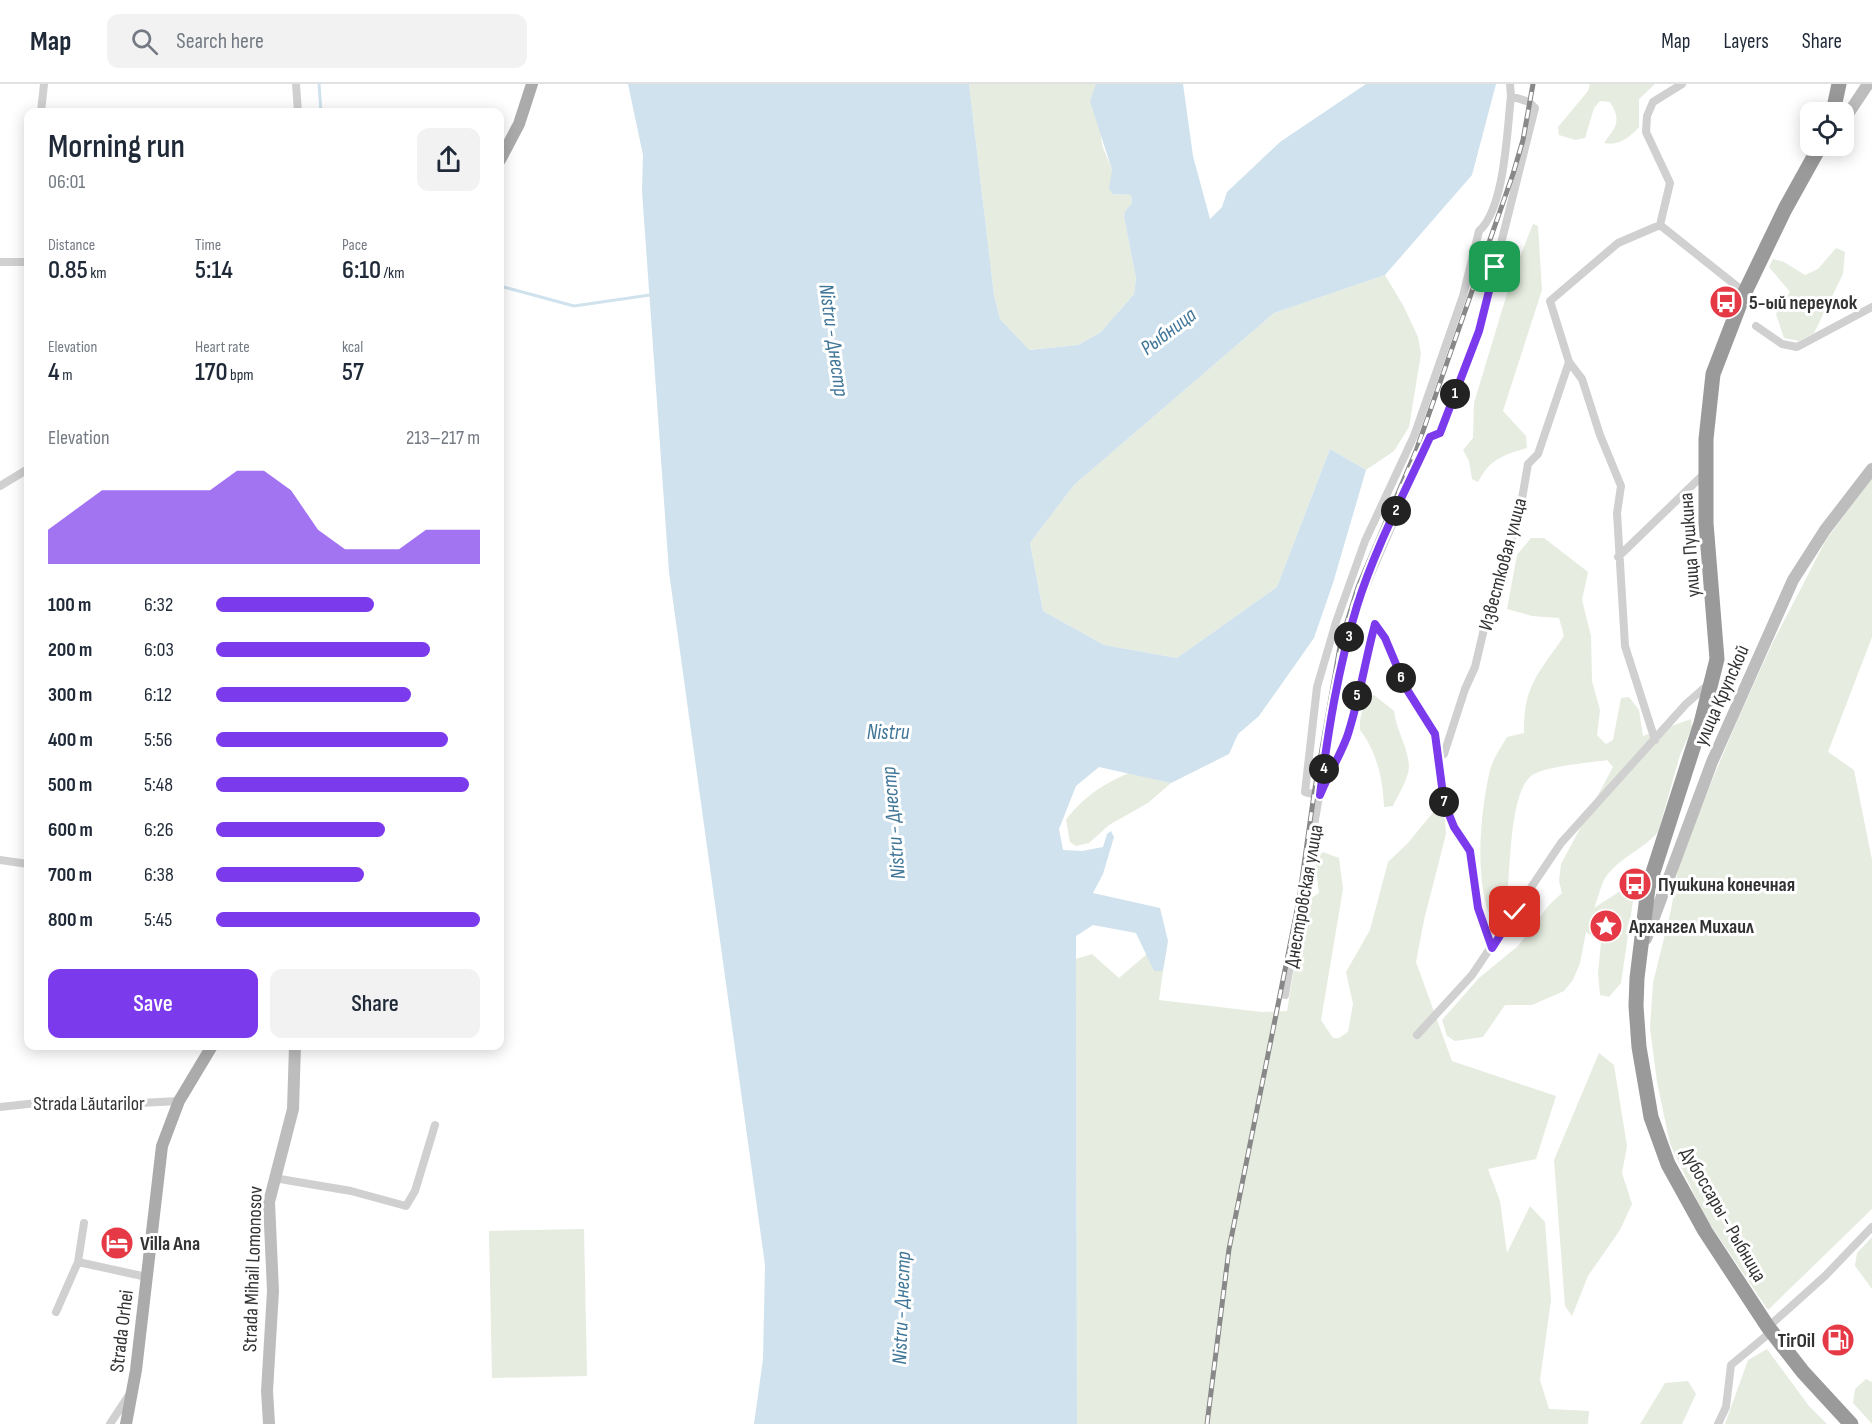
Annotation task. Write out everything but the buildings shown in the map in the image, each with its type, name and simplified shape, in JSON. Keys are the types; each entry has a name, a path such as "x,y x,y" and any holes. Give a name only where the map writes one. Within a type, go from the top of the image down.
{"highway":[{"path":"1835,102 1839,84"},
{"name":"улица Пушкина","path":"1640,955 1648,888 1713,681 1717,647 1708,562 1706,473 1713,374 1744,292 1788,202 1814,156"},
{"name":"Дубоссары - Рыбница","path":"1640,955 1636,1006 1639,1047 1651,1117 1668,1164 1705,1231 1770,1329 1803,1372 1851,1424"}],"main road":[{"path":"504,152 519,124 532,84"},
{"name":"Strada Orhei","path":"126,1424 133,1389 147,1277 159,1160 165,1134 179,1101 210,1050"}],"street":[{"path":"42,108 44,84"},
{"path":"296,84 298,108"},
{"path":"1492,948 1478,908 1470,851 1454,827 1444,802 1435,734 1406,688 1385,638 1375,624 1348,734 1334,771 1327,778 1320,795 1305,792 1317,687 1336,622 1365,541 1414,436 1463,296 1479,231 1487,223 1499,188 1511,96 1510,84"},
{"path":"1660,225 1670,183 1646,132 1647,116 1653,102 1682,84"},
{"path":"1854,105 1868,84"},
{"name":"Днестровская улица","path":"1286,995 1333,705 1358,604 1430,437 1440,433 1479,331 1535,108 1529,102 1511,96"},
{"path":"1660,225 1744,292"},
{"path":"1655,740 1625,646 1618,557 1617,513 1621,486 1600,435 1582,379 1569,362 1550,301 1618,243 1660,225"},
{"path":"0,262 24,262"},
{"path":"1756,326 1782,344 1797,347 1872,307"},
{"name":"Известковая улица","path":"1438,758 1444,754 1465,689 1475,667 1484,629 1519,516 1528,464 1538,454 1569,362"},
{"name":"улица Крупской","path":"1640,955 1712,762 1793,580 1825,530 1872,469"},
{"path":"0,486 24,471"},
{"path":"1618,557 1706,473"},
{"path":"1417,1035 1472,975 1562,843 1686,704 1713,681"},
{"path":"0,860 24,863"},
{"name":"Strada Mihail Lomonosov","path":"269,1424 267,1391 273,1291 269,1216 273,1178 294,1109 295,1050"},
{"name":"Strada Lăutarilor","path":"0,1107 55,1101 120,1104 179,1101"},
{"path":"273,1178 351,1191 406,1206 415,1191 435,1125"},
{"path":"56,1312 78,1262 84,1223"},
{"path":"1718,1424 1726,1407 1731,1365 1825,1276 1872,1227"},
{"name":"Strada Orhei","path":"78,1262 147,1277"},
{"name":"Strada Orhei","path":"110,1424 133,1389"}],"shaded area":[{"path":"969,84 1096,84 1102,145 1112,170 1113,194 1131,195 1132,203 1125,211 1124,217 1136,278 1134,294 1101,332 1078,345 1028,350 1000,319 994,295"},
{"path":"1590,84 1655,84 1639,99 1639,127 1627,138 1619,142 1604,143 1617,119 1610,102 1600,101 1594,108 1585,138 1575,140 1559,135 1558,127 1588,91"},
{"path":"1533,224 1538,226 1542,290 1503,411 1526,436 1527,448 1492,463 1478,482 1472,479 1469,461 1463,450 1473,438 1474,403 1512,277"},
{"path":"1836,248 1845,252 1843,274 1814,333 1799,341 1784,338 1776,314 1790,292 1769,267 1773,259 1784,262 1805,275 1818,269"},
{"path":"1385,275 1418,337 1421,354 1409,427 1394,451 1366,470 1330,449 1277,587 1177,658 1104,645 1043,611 1030,543 1074,485 1274,313"},
{"path":"1872,478 1872,637 1828,752 1854,770 1872,860 1872,1209 1768,1310 1705,1217 1670,1144 1657,1082 1650,1028 1653,983 1671,910 1680,856 1738,719 1773,642 1826,540"},
{"path":"1531,538 1544,538 1588,572 1582,600 1591,636 1592,681 1600,710 1597,735 1606,744 1613,740 1621,698 1629,697 1639,710 1643,736 1691,719 1692,728 1680,755 1658,832 1609,872 1594,908 1625,888 1634,894 1621,983 1609,997 1600,995 1598,973 1601,942 1586,932 1580,963 1573,980 1564,991 1532,1005 1505,1005 1483,1037 1455,1041 1447,1036 1442,1020 1479,978 1518,946 1549,905 1562,893 1559,881 1561,864 1613,767 1607,760 1556,767 1531,776 1523,787 1517,803 1504,920 1494,925 1483,891 1480,849 1483,807 1490,770 1507,737 1524,733 1526,703 1534,681 1564,636 1559,618 1532,616 1507,609 1517,555"},
{"path":"1374,695 1394,711 1408,759 1407,776 1393,806 1384,807 1378,767 1371,748 1360,730 1365,699"},
{"path":"1129,773 1171,783 1148,803 1109,825 1089,843 1076,846 1070,842 1066,820 1079,804 1094,792"},
{"path":"1439,805 1445,819 1446,834 1416,962 1452,1061 1556,1096 1536,1159 1488,1169 1500,1201 1507,1253 1530,1206 1545,1222 1551,1300 1540,1380 1549,1409 1589,1411 1588,1424 1077,1424 1076,959 1092,954 1119,978 1147,954 1154,971 1163,971 1159,1000 1262,1012 1287,1011 1304,908 1308,900 1319,893 1315,860 1323,852 1339,858 1343,889 1321,1020 1333,1038 1339,1038 1348,1032 1353,1004 1346,972 1370,930 1388,862 1408,843"},
{"path":"1599,1053 1614,1065 1627,1146 1622,1173 1632,1204 1620,1230 1588,1276 1572,1316 1565,1306 1554,1160"},
{"path":"584,1229 587,1376 492,1378 489,1231"},
{"path":"1872,1237 1872,1289 1855,1266 1857,1253"},
{"path":"1767,1349 1809,1406 1827,1424 1725,1424 1748,1360"},
{"path":"1866,1379 1872,1382 1872,1424 1853,1403 1855,1389"},
{"path":"1688,1381 1696,1394 1682,1424 1640,1424 1665,1383"}],"water":[{"name":"Nistru","path":"628,84 969,84 994,295 1000,319 1029,350 1078,345 1101,332 1134,294 1136,278 1124,217 1125,211 1132,203 1131,195 1113,194 1109,189 1112,170 1090,101 1096,84 1183,84 1193,156 1210,219 1222,207 1227,192 1280,142 1366,84 1496,84 1472,175 1385,275 1274,313 1074,485 1030,543 1043,611 1104,645 1177,658 1277,587 1330,449 1366,470 1333,583 1314,638 1259,716 1238,734 1229,754 1171,783 1099,767 1076,786 1059,829 1063,850 1082,851 1103,847 1107,834 1111,831 1114,837 1103,874 1093,893 1160,908 1168,941 1163,971 1154,971 1136,933 1093,925 1076,936 1077,1424 754,1424 763,1359 765,1265 669,572 642,191 643,155"}],"waterway":[{"path":"319,84 321,108"},
{"path":"504,287 574,306 650,295"}],"railway":[{"path":"1207,1424 1229,1249 1299,900 1314,794 1341,641 1358,587 1416,451 1513,174 1523,140 1533,84"}],"place":[{"name":"5-ый переулок","path":"1726,302"},
{"name":"Пушкина конечная","path":"1635,884"},
{"name":"Архангел Михаил","path":"1606,926"},
{"name":"Villa Ana","path":"117,1243"},
{"name":"TirOil","path":"1838,1340"}],"route":[{"path":"1495,267 1479,331 1440,433 1430,437 1387,531 1358,604 1342,662 1329,726 1320,795 1327,778 1334,771 1348,734 1375,624 1385,638 1406,688 1435,734 1444,802 1454,827 1470,851 1478,908 1492,948 1515,912"}],"water label":[{"name":"Рыбница","path":"1168,331"},
{"name":"Nistru - Днестр","path":"834,340"},
{"name":"Nistru - Днестр","path":"893,823"},
{"name":"Nistru - Днестр","path":"901,1308"}]}
